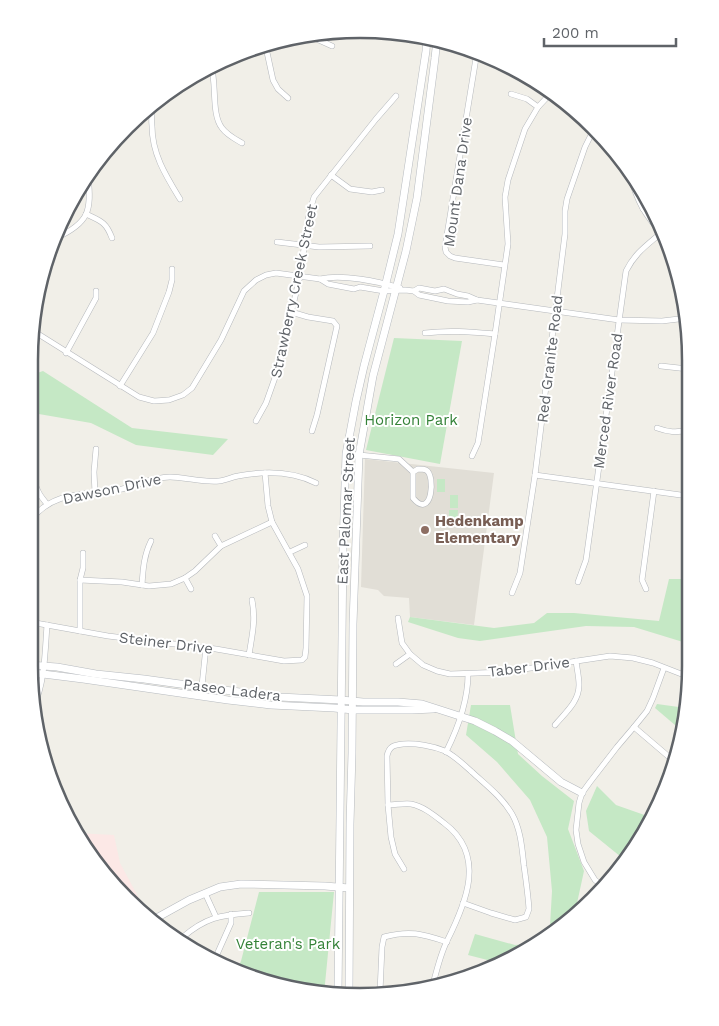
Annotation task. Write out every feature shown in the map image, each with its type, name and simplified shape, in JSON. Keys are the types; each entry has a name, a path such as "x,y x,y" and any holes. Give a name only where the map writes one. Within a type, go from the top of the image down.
{"main road":[{"name":"East Palomar Street","path":"338,988 342,547 346,454 362,375 398,234 426,45"},
{"name":"East Palomar Street","path":"349,988 353,624 358,455 373,376 406,251 417,198 436,47"},
{"name":"Paseo Ladera","path":"38,671 56,667 96,674 144,678 279,697 422,704 475,721 495,731 528,754 561,782 582,793"},
{"name":"Paseo Ladera","path":"38,668 228,700 271,705 353,710 436,709"},
{"path":"158,918 220,887 241,884 349,888"}],"street":[{"path":"318,40 332,46"},
{"path":"267,51 273,80 278,89 288,98"},
{"name":"Mount Dana Drive","path":"476,59 445,247 446,252 455,258 504,265"},
{"path":"213,73 218,121 224,130 242,143"},
{"path":"511,94 527,100 538,107"},
{"name":"Strawberry Creek Street","path":"256,421 264,409 275,379 292,312 300,276 312,200 396,96"},
{"path":"472,456 478,443 508,244 505,207 508,180 525,129 538,107 547,98"},
{"path":"153,112 152,126 156,151 164,172 180,199"},
{"name":"Red Granite Road","path":"512,593 520,570 535,475 566,234 565,211 567,198 585,146 591,136"},
{"path":"331,175 350,188 372,192 382,190"},
{"path":"62,235 76,226 86,214 90,200 89,186"},
{"path":"636,195 649,219"},
{"path":"86,214 102,222 108,228 112,238"},
{"name":"Merced River Road","path":"578,582 586,560 626,271 637,254 658,238"},
{"path":"277,242 319,247 370,246"},
{"path":"120,386 153,333 169,292 172,269"},
{"path":"38,335 139,397 154,401 169,400 183,395 192,388 223,335 242,295 256,280 276,273 320,279 341,277 385,288"},
{"path":"320,279 328,284 339,285 344,288 385,288 414,291 448,301 468,302 477,300"},
{"path":"414,291 419,288 444,289 477,300 619,320 662,321 679,319"},
{"path":"66,352 96,298 96,291"},
{"path":"292,312 308,317 334,321 337,326 312,431"},
{"path":"425,333 464,331 495,334"},
{"path":"661,366 682,368"},
{"path":"657,428 666,432 682,431"},
{"path":"95,493 96,449"},
{"path":"346,454 399,459 413,472 413,498 418,504 422,505 428,502 430,498 431,475 423,469 413,472"},
{"path":"265,473 268,506 272,522 290,552 305,545"},
{"name":"Dawson Drive","path":"38,513 47,504 70,495 111,491 155,478 171,477 218,481 235,476 282,473 298,476 316,483"},
{"path":"535,475 682,495"},
{"path":"646,589 642,580 654,491"},
{"path":"38,492 47,504"},
{"path":"80,580 149,586 171,584 185,578 221,546 272,522"},
{"path":"215,536 221,546"},
{"path":"142,585 143,568 147,549 151,541"},
{"name":"Steiner Drive","path":"38,623 108,636 206,647 284,661 302,660 305,657 306,648 307,596 290,552"},
{"path":"80,630 80,580 83,568 83,553"},
{"path":"185,578 191,589"},
{"path":"249,655 254,621 252,600"},
{"path":"396,664 410,654 402,643 398,618"},
{"path":"39,694 44,670 47,625"},
{"path":"201,695 206,647"},
{"name":"Taber Drive","path":"410,654 423,665 450,674 515,671 610,656 623,656 653,663 682,674"},
{"path":"555,725 573,704 578,693 576,661"},
{"path":"598,883 584,862 578,844 576,830 582,793 646,711 651,703 664,668"},
{"path":"446,752 466,699 468,674"},
{"path":"634,728 669,757"},
{"path":"404,869 395,854 389,825 388,749 392,745 406,744 432,747 446,752 458,760 496,793 512,815 521,843 529,909 526,917 515,920 463,903"},
{"path":"388,805 411,804 421,808 448,826 459,838 467,853 470,882 452,932 446,942 435,980"},
{"path":"205,893 216,917"},
{"path":"185,936 194,928 216,917 249,913"},
{"path":"217,955 231,923 231,914"},
{"path":"380,988 384,937 393,934 417,933 446,942"}],"shaded area":[{"name":"Hedenkamp Elementary","path":"365,459 494,473 474,625 410,617 409,598 384,596 378,590 361,587"},
{"path":"85,833 114,835 120,863 142,904 104,863"}],"green space":[{"name":"Horizon Park","path":"394,338 462,341 440,464 366,450"},
{"path":"43,371 132,428 228,439 213,455 136,445 91,423 38,414 38,373"},
{"path":"437,479 445,479 445,492 437,492"},
{"path":"450,495 458,495 458,508 450,508"},
{"path":"449,510 458,510 457,523 449,523"},
{"path":"669,579 682,579 682,642 634,627 586,626 480,641 458,638 408,622 410,617 494,628 534,623 547,613 574,613 659,621"},
{"path":"657,704 679,707 676,726 655,708"},
{"path":"471,705 510,705 518,754 574,801 568,829 584,871 577,904 550,926 552,891 547,837 530,800 497,762 466,735"},
{"path":"597,786 616,805 645,815 620,856 589,831 586,811"},
{"name":"Veteran's Park","path":"259,892 334,892 325,987 276,978 239,965"},
{"path":"475,934 515,945 521,944 490,961 468,955"}],"place":[{"name":"Hedenkamp Elementary","path":"425,530"}]}
